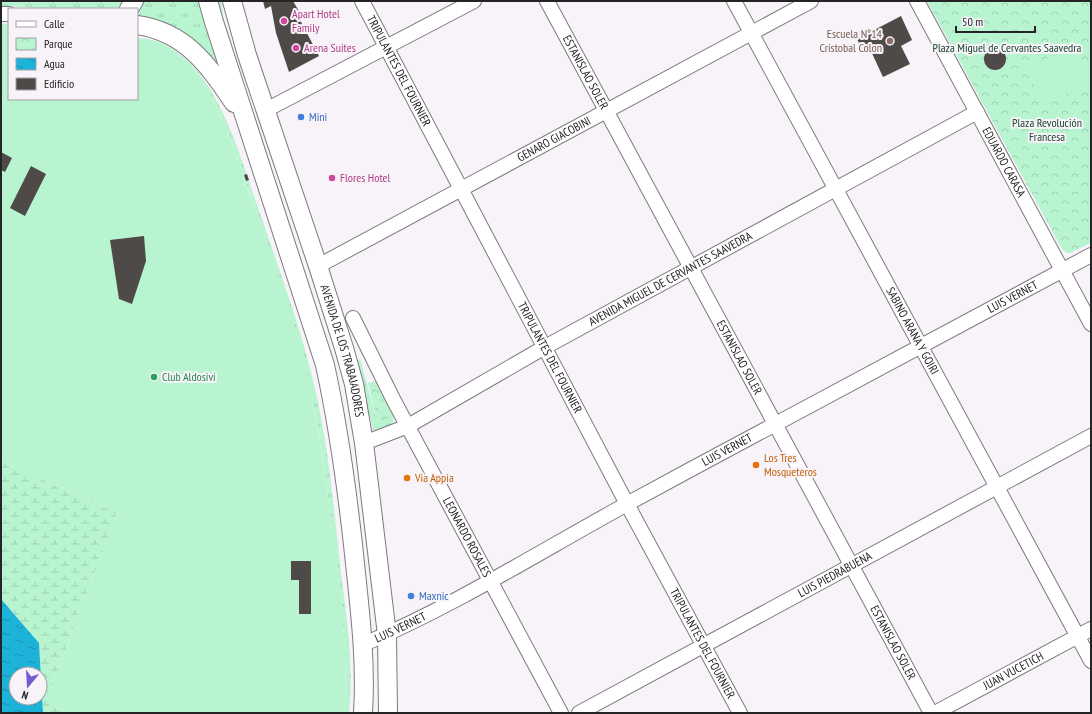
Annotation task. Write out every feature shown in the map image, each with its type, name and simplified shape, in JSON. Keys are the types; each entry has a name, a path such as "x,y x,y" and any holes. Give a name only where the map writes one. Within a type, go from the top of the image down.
{"main road":[{"name":"AVENIDA DE LOS TRABAJADORES","path":"208,1 325,365 337,421 347,490 364,644 365,669 363,713"},
{"name":"AVENIDA DE LOS TRABAJADORES","path":"232,1 247,55 318,266 350,370 364,443 387,634 388,713"},
{"path":"138,25 166,32 188,46 210,69 246,119"}],"street":[{"name":"TRIPULANTES DEL FOURNIER","path":"362,1 627,504 740,713"},
{"path":"266,110 474,1"},
{"name":"ESTANISLAO SOLER","path":"547,1 931,713"},
{"name":"SABINO ARANA Y GOIRI","path":"734,1 1091,661"},
{"name":"GENARO GIACOBINI","path":"318,266 811,1"},
{"name":"EDUARDO CARASA","path":"917,1 1091,324"},
{"name":"AVENIDA MIGUEL DE CERVANTES SAAVEDRA","path":"364,443 408,426 545,347 976,112"},
{"name":"LUIS VERNET","path":"364,644 387,634 490,581 627,504 1091,255"},
{"name":"LEONARDO ROSALES","path":"353,318 408,426 561,713"},
{"name":"LUIS PIEDRABUENA","path":"579,713 1091,436"},
{"name":"JUAN VUCETICH","path":"935,713 1091,629"}],"green space":[{"path":"1,1 129,1 126,8 40,8 1,6"},
{"path":"138,1 199,1 217,64 216,65 191,39 180,30 160,23 138,18"},
{"path":"217,1 221,1 223,16 237,61"},
{"path":"927,1 1091,1 1091,243 1070,253 1067,253 1062,249"},
{"name":"Club Aldosivi","path":"1,23 8,24 8,100 138,100 138,39 161,44 181,57 198,76 225,125 283,289 295,326 306,369 324,469 342,607 346,670 344,713 67,713 48,700 117,513 1,461"},
{"path":"138,38 163,44 185,59 204,80 220,106 233,135 283,280 310,367 320,412 331,480 349,643 351,678 349,713 344,713 346,670 344,628 337,565 316,418 306,369 299,344 264,233 225,125 208,91 197,75 179,55 162,46"},
{"path":"1072,46 1090,81 1044,105 1026,69"},
{"path":"360,359 377,421 390,413 375,381 376,380 394,416 393,425 375,432 373,430 356,360"},
{"path":"375,381 390,413 388,419 381,422 377,421 368,383"},
{"path":"1,461 117,513 48,696 48,666 40,666 39,643 1,599"},
{"path":"48,700 67,713 43,713 43,706 48,706"}],"water":[{"path":"1,599 39,643 40,666 8,666 8,706 43,706 43,713 1,713"}],"building":[{"path":"263,1 293,1 303,18 300,20 319,56 289,72 276,33 271,6 265,9"},
{"path":"901,16 912,40 901,46 910,64 883,77 870,49 863,51 857,39"},
{"path":"995,48 999,49 1005,55 1005,63 999,69 995,70 991,69 985,63 984,59 985,55 991,49"},
{"path":"1,152 12,158 5,172 1,170"},
{"path":"31,166 46,174 25,216 10,208"},
{"path":"247,174 249,180 246,181 244,175"},
{"path":"144,236 146,261 132,304 119,299 110,240"},
{"path":"291,561 311,561 311,614 299,614 299,580 291,580"}],"place":[{"name":"Apart Hotel Family","path":"284,21"},
{"name":"Escuela N°14 Cristobal Colon","path":"890,41"},
{"name":"Arena Suites","path":"296,48"},
{"name":"Mini","path":"301,117"},
{"name":"Flores Hotel","path":"332,178"},
{"name":"Club Aldosivi","path":"154,377"},
{"name":"Los Tres Mosqueteros","path":"756,465"},
{"name":"Via Appia","path":"407,478"},
{"name":"Maxnic","path":"411,596"}],"park label":[{"name":"Plaza Miguel de Cervantes Saavedra","path":"1007,48"},
{"name":"Plaza Revolución Francesa","path":"1047,130"}]}
